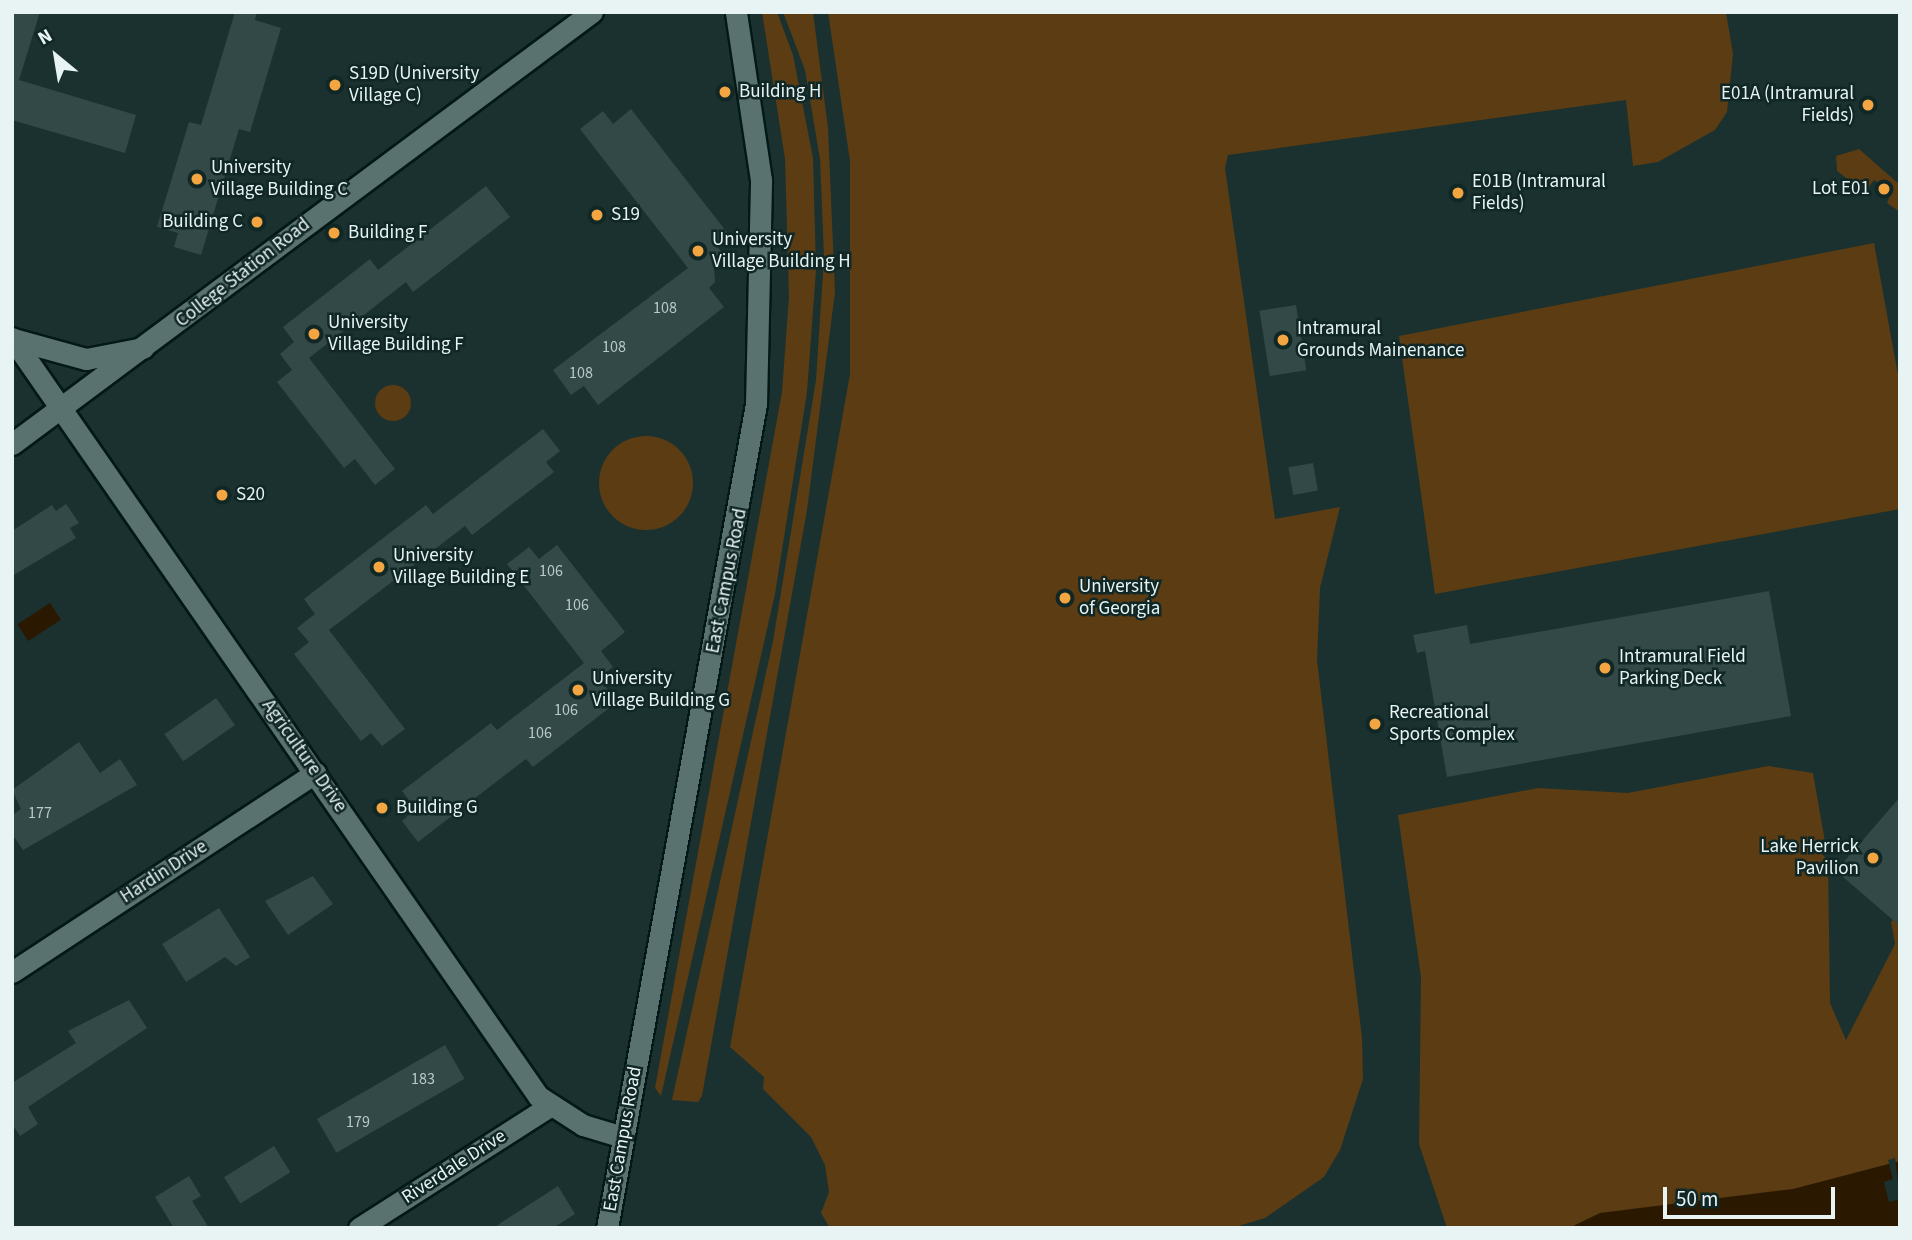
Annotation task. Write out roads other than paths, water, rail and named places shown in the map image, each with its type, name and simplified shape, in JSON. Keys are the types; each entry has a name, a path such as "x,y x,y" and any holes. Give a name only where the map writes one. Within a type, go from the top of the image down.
{"street":[{"name":"College Station Road","path":"12,444 64,410 592,12"},
{"name":"East Campus Road","path":"607,1228 756,404 761,180 736,12"},
{"path":"13,339 86,359 148,346"},
{"name":"Agriculture Drive","path":"13,339 550,1106 583,1125 623,1137"},
{"name":"Hardin Drive","path":"12,972 315,773"},
{"name":"Riverdale Drive","path":"359,1228 550,1106"}],"place":[{"name":"S19D (University Village C)","path":"335,85"},
{"name":"Building H","path":"725,92"},
{"name":"E01A (Intramural Fields)","path":"1868,105"},
{"name":"University Village Building C","path":"197,179"},
{"name":"Lot E01","path":"1884,189"},
{"name":"E01B (Intramural Fields)","path":"1458,193"},
{"name":"S19","path":"597,215"},
{"name":"Building C","path":"257,222"},
{"name":"Building F","path":"334,233"},
{"name":"University Village Building H","path":"698,251"},
{"name":"University Village Building F","path":"314,334"},
{"name":"Intramural Grounds Mainenance","path":"1283,340"},
{"name":"S20","path":"222,495"},
{"name":"University Village Building E","path":"379,567"},
{"name":"University of Georgia","path":"1065,598"},
{"name":"Intramural Field Parking Deck","path":"1605,668"},
{"name":"University Village Building G","path":"578,690"},
{"name":"Recreational Sports Complex","path":"1375,724"},
{"name":"Building G","path":"382,808"},
{"name":"Lake Herrick Pavilion","path":"1873,858"}]}
